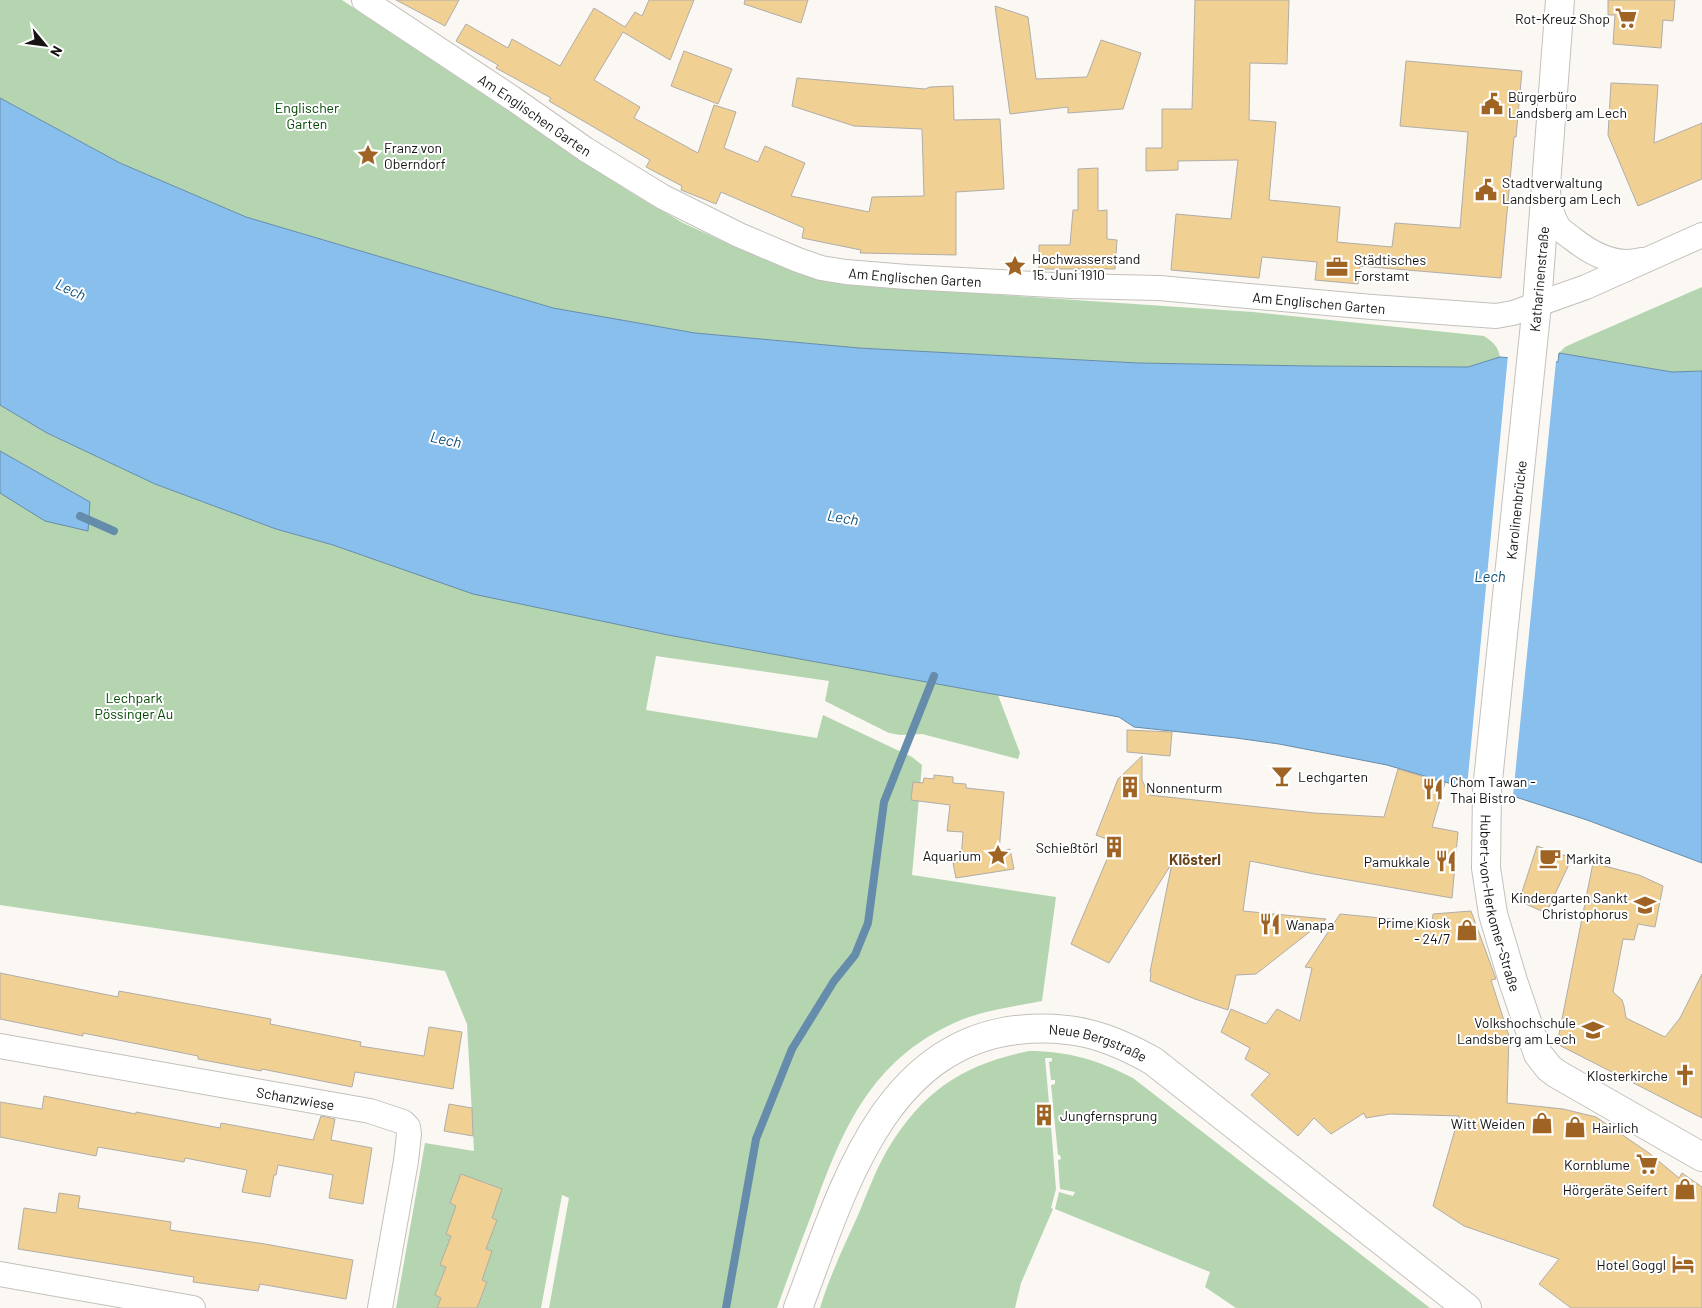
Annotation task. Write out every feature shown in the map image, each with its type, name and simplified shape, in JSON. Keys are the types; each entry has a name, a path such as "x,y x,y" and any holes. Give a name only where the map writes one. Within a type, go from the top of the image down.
{"main road":[{"name":"Katharinenstraße","path":"1533,349 1560,0"},
{"name":"Karolinenbrücke","path":"1487,790 1533,349"},
{"name":"Hubert-von-Herkomer-Straße","path":"1487,790 1486,868 1492,909 1513,981 1538,1054 1549,1068 1558,1074 1702,1158"},
{"name":"Neue Bergstraße","path":"798,1308 844,1190 862,1150 874,1128 903,1090 919,1074 940,1058 977,1040 1002,1032 1055,1028 1080,1031 1106,1038 1128,1046 1153,1061 1467,1308"}],"street":[{"name":"Am Englischen Garten","path":"364,0 512,98 584,149 663,197 739,235 821,268 906,277 1072,286 1159,288 1496,316 1513,313 1586,287 1666,252"},
{"path":"1547,185 1552,212 1558,227 1584,247 1603,258 1622,262 1636,261 1666,252 1702,235"},
{"name":"Schanzwiese","path":"0,1046 370,1111 404,1122 408,1127 406,1161 380,1308"},
{"path":"0,1274 193,1308"}],"green space":[{"name":"Englischer Garten","path":"0,0 342,0 630,192 683,223 733,246 811,276 856,285 1253,312 1484,336 1495,345 1500,357 1468,367 1138,363 859,348 695,333 553,308 246,217 120,163 0,98"},
{"path":"1702,287 1702,371 1672,372 1559,353 1565,347"},
{"name":"Lechpark Pössinger Au","path":"0,405 47,433 155,484 276,529 333,545 472,593 668,635 998,695 1020,753 1018,759 922,734 900,735 889,733 825,701 829,681 656,656 646,710 817,738 823,715 912,757 922,765 912,875 1056,897 1042,1001 986,1012 954,1023 925,1039 901,1057 881,1077 849,1124 836,1151 777,1308 549,1308 569,1198 562,1195 541,1308 396,1308 425,1143 474,1151 467,1024 445,971 0,905"},
{"path":"1029,1051 1043,1051 1082,1058 1107,1066 1133,1078 1430,1308 1236,1308 1205,1287 1210,1272 1055,1209 1059,1192 1073,1196 1075,1192 1060,1189 1058,1160 1061,1159 1060,1155 1058,1155 1051,1085 1055,1084 1055,1080 1051,1080 1049,1062 1052,1061 1052,1058 1045,1058 1049,1103 1041,1108 1039,1116 1042,1122 1051,1126 1056,1189 1051,1208 1053,1209 1021,1283 1015,1308 820,1308 833,1272 877,1171 902,1127 932,1095 965,1072 985,1063"}],"water":[{"name":"Lech","path":"0,98 120,163 246,217 553,308 695,333 859,348 1138,363 1468,367 1500,357 1558,362 1559,353 1672,372 1702,371 1702,863 1587,820 1500,792 1462,787 1387,765 1279,744 1134,727 1119,717 668,635 473,594 333,545 276,529 155,484 47,433 0,405"},
{"path":"0,451 90,502 88,531 45,521 0,493"}],"pier":[{"path":"1557,351 1513,796 1467,787 1508,355 1556,360"}],"building":[{"path":"396,0 459,0 445,26"},
{"path":"649,0 694,0 670,60 623,32 594,80 640,107 634,118 698,153 714,105 736,112 724,148 758,162 765,146 805,163 791,196 869,212 872,197 924,196 922,129 854,126 792,106 797,78 925,89 953,86 954,120 1000,119 1004,189 956,192 956,255 860,253 861,250 802,238 804,228 721,192 716,204 681,190 682,186 646,167 650,160 549,101 551,98 496,68 498,65 456,41 466,24 508,48 512,39 560,66 594,8 625,27 635,12 642,16"},
{"path":"745,0 808,0 801,23 744,4"},
{"path":"1195,0 1289,0 1287,64 1250,63 1249,120 1276,122 1269,200 1340,207 1337,242 1392,247 1395,223 1460,228 1468,132 1400,126 1406,61 1522,71 1501,278 1360,266 1358,284 1315,280 1317,262 1262,257 1259,278 1171,270 1176,214 1231,219 1238,160 1178,161 1178,170 1146,171 1146,148 1162,148 1162,109 1192,109"},
{"path":"1608,0 1675,0 1673,21 1663,20 1661,48 1613,44 1615,15 1608,15"},
{"path":"995,6 1028,17 1036,79 1087,77 1101,40 1141,53 1123,109 1068,113 1068,107 1010,114"},
{"path":"684,51 732,69 718,104 671,86"},
{"path":"1611,83 1658,85 1654,143 1702,123 1702,179 1638,206 1608,135"},
{"path":"1098,168 1098,211 1107,210 1107,239 1117,240 1115,269 1039,269 1039,245 1070,245 1073,210 1078,210 1078,169"},
{"path":"1127,730 1172,732 1170,756 1127,752"},
{"path":"1142,756 1142,780 1149,795 1314,813 1384,817 1398,769 1445,783 1432,827 1458,832 1452,898 1250,861 1243,911 1326,919 1256,974 1236,975 1228,1010 1150,981 1150,972 1172,863 1109,963 1071,944 1110,852 1106,851 1109,840 1096,835 1118,779"},
{"path":"934,775 953,777 953,783 966,784 966,788 1004,792 999,852 1010,849 1014,869 956,878 953,863 981,856 961,860 963,832 947,831 950,805 911,800 913,782 923,783 924,778 934,779"},
{"path":"1537,846 1572,858 1546,913 1519,901"},
{"path":"1593,863 1639,875 1663,886 1655,927 1638,924 1634,940 1623,939 1613,992 1622,1000 1626,1018 1665,1037 1680,1018 1702,974 1702,1118 1557,1044"},
{"path":"1471,911 1496,979 1491,980 1509,1036 1507,1103 1563,1109 1596,1117 1649,1153 1679,1178 1682,1173 1702,1187 1702,1308 1571,1308 1539,1284 1559,1259 1464,1226 1433,1206 1459,1116 1390,1114 1366,1118 1364,1113 1331,1134 1314,1118 1298,1136 1251,1095 1270,1074 1245,1059 1250,1048 1221,1032 1231,1009 1266,1024 1277,1009 1300,1021 1312,968 1305,967 1340,914 1432,923 1433,914"},
{"path":"0,973 118,997 119,991 271,1019 270,1024 361,1042 360,1046 424,1056 429,1027 462,1032 453,1089 355,1072 352,1087 262,1069 261,1071 198,1059 198,1056 83,1033 83,1036 0,1019"},
{"path":"44,1096 220,1128 221,1123 313,1140 321,1116 335,1119 331,1140 372,1148 363,1204 329,1198 333,1175 278,1165 270,1197 242,1192 247,1170 185,1158 184,1162 98,1147 96,1156 0,1137 0,1102 42,1109"},
{"path":"449,1104 472,1108 473,1136 444,1131"},
{"path":"461,1174 502,1189 492,1218 497,1220 486,1249 492,1251 482,1280 487,1282 477,1308 437,1308 441,1298 435,1295 446,1267 440,1265 451,1236 446,1234 456,1206 450,1203"},
{"path":"59,1193 80,1196 78,1208 171,1222 170,1230 265,1244 353,1260 346,1299 260,1284 258,1291 193,1282 194,1277 18,1249 24,1208 56,1213"}],"waterway":[{"path":"80,516 114,531"},
{"path":"726,1308 756,1139 792,1049 834,981 855,955 868,923 884,802 934,676"}],"place":[{"name":"Rot-Kreuz Shop","path":"1626,18"},
{"name":"Bürgerbüro Landsberg am Lech","path":"1492,104"},
{"name":"Franz von Oberndorf","path":"368,155"},
{"name":"Stadtverwaltung Landsberg am Lech","path":"1486,190"},
{"name":"Hochwasserstand 15. Juni 1910","path":"1015,266"},
{"name":"Städtisches Forstamt","path":"1337,267"},
{"name":"Lechgarten","path":"1282,776"},
{"name":"Nonnenturm","path":"1130,787"},
{"name":"Chom Tawan - Thai Bistro","path":"1433,789"},
{"name":"Schießtörl","path":"1114,847"},
{"name":"Aquarium","path":"998,855"},
{"name":"Markita","path":"1550,858"},
{"name":"Pamukkale","path":"1446,861"},
{"name":"Kindergarten Sankt Christophorus","path":"1645,905"},
{"name":"Wanapa","path":"1270,924"},
{"name":"Prime Kiosk - 24/7","path":"1467,930"},
{"name":"Volkshochschule Landsberg am Lech","path":"1593,1030"},
{"name":"Klosterkirche","path":"1685,1075"},
{"name":"Jungfernsprung","path":"1044,1115"},
{"name":"Witt Weiden","path":"1542,1123"},
{"name":"Hairlich","path":"1575,1127"},
{"name":"Kornblume","path":"1647,1164"},
{"name":"Hörgeräte Seifert","path":"1685,1189"},
{"name":"Hotel Goggl","path":"1683,1264"}],"district":[{"name":"Klösterl","path":"1195,859"}]}
